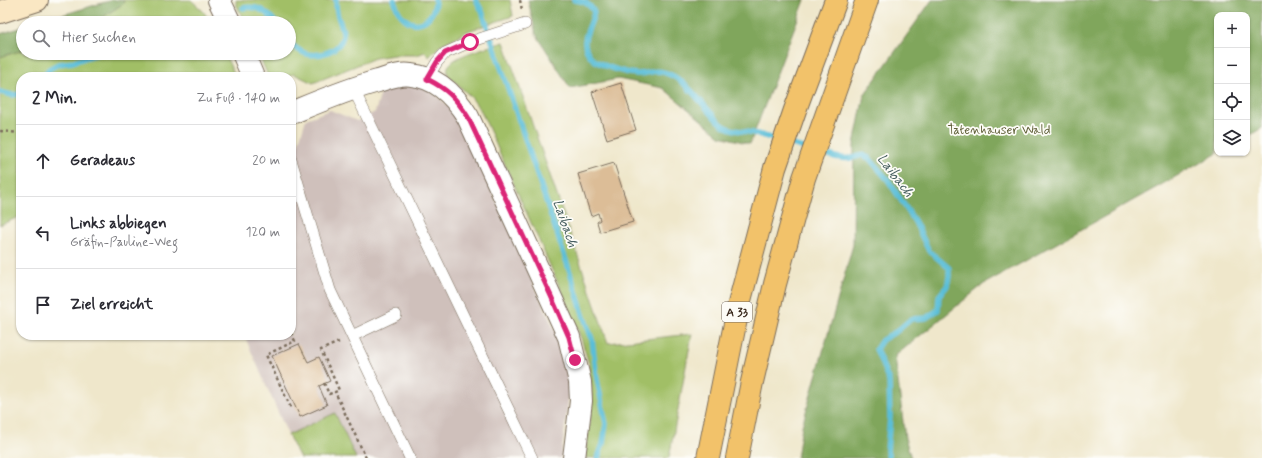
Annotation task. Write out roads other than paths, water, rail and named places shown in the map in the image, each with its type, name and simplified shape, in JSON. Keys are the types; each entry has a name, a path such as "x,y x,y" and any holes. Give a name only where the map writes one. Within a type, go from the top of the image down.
{"highway":[{"name":"A 33","path":"708,458 738,304 775,168 836,0"},
{"name":"A 33","path":"737,458 752,382 775,284 804,178 867,0"}],"main road":[{"path":"0,12 37,0"}],"street":[{"path":"220,0 227,16"},
{"path":"246,60 251,72"},
{"path":"296,111 353,88 401,74 412,74 427,79 448,91 460,103 468,117 569,337 580,382 581,401 574,458"}],"lane":[{"path":"427,79 437,62 445,53 470,42 525,24"},
{"path":"353,88 532,458"},
{"path":"296,177 330,290 410,458"},
{"path":"352,336 396,315"}],"waterway":[{"name":"Laibach","path":"296,48 307,54 318,55 329,52 338,46 343,33 336,8 336,0"},
{"name":"Laibach","path":"394,0 401,15 408,21 414,23 420,23 429,17 434,7 435,0"},
{"name":"Laibach","path":"476,0 482,11 592,339 597,379 606,424 603,444 598,458"},
{"name":"Laibach","path":"574,0 586,3 594,12 585,40 587,51 594,60 612,68 631,73 640,74 660,71 677,78 724,126 780,141"},
{"name":"Laibach","path":"243,8 248,7 262,10 269,16"},
{"name":"Laibach","path":"47,72 58,64 79,60"},
{"name":"Laibach","path":"0,92 16,95"},
{"name":"Laibach","path":"788,143 810,150"},
{"name":"Laibach","path":"819,152 840,158 850,158 862,155 869,158 888,180 915,222 929,251 949,268 947,286 939,296 938,310 926,318 911,319 897,331 882,340 876,349 889,381 890,417 887,451 889,458"}],"park label":[{"name":"Tatenhauser Wald","path":"999,129"}]}
